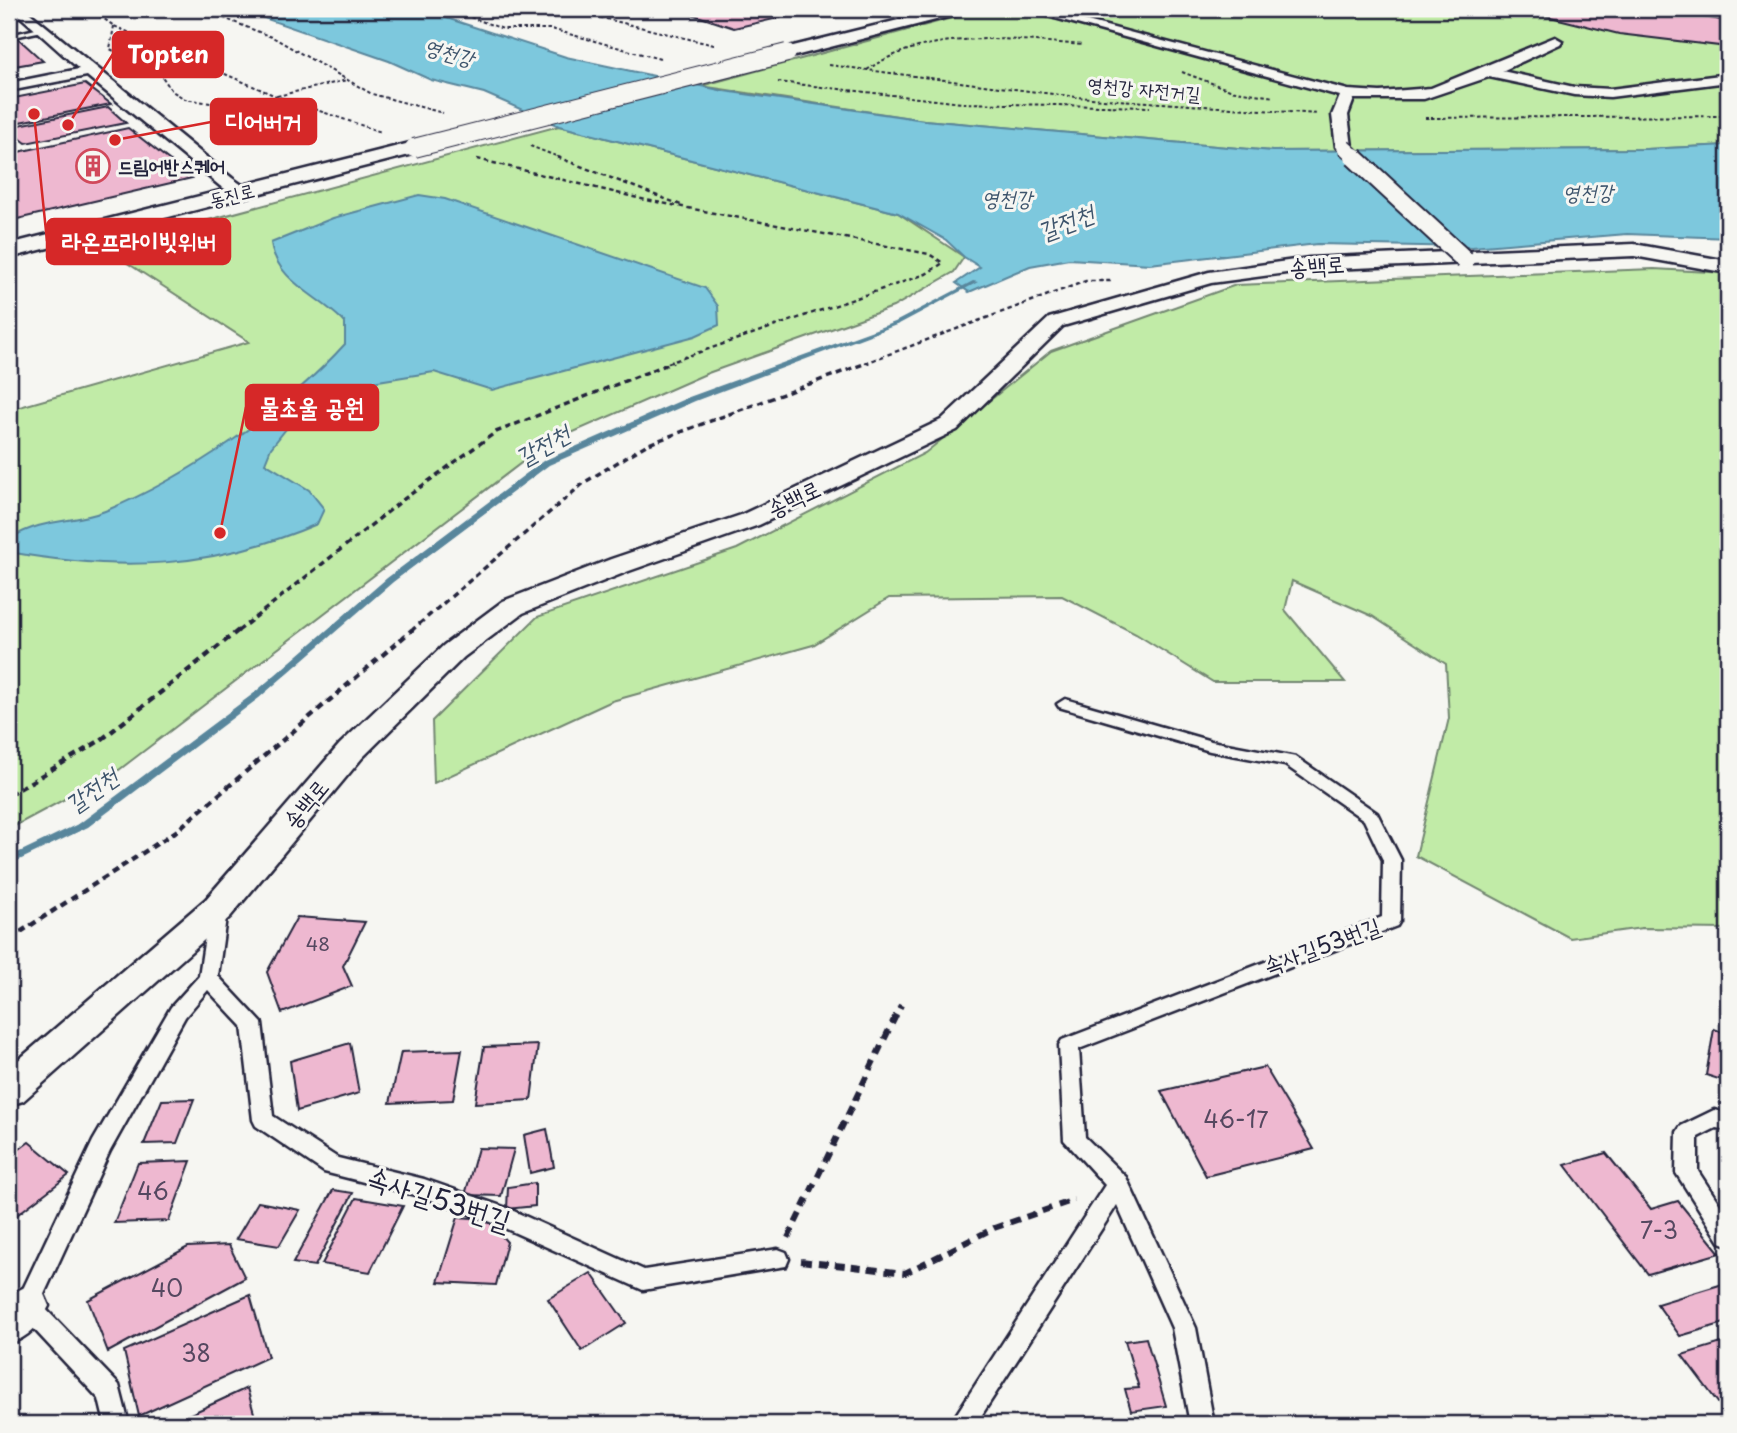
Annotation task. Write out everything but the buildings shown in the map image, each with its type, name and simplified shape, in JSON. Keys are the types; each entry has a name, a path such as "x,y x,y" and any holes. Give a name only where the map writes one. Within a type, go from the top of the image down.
{"street":[{"path":"18,9 40,30 235,187"},
{"name":"동진로","path":"9,251 235,187 390,138 915,9"},
{"name":"동진로","path":"9,235 414,148 961,9"},
{"path":"1028,9 1348,94 1390,97 1433,92 1487,72 1555,41"},
{"path":"9,87 91,71"},
{"path":"1487,72 1574,91 1609,93 1728,78"},
{"path":"1348,94 1340,115 1344,147 1465,260"},
{"name":"송백로","path":"9,1090 218,908 351,751 454,651 513,607 620,565 750,520 949,425 1056,322 1209,278 1309,264 1465,260 1634,250 1728,267"}],"lane":[{"path":"14,35 40,30"},
{"name":"속사길53번길","path":"1065,704 1210,746 1290,761 1371,817 1392,860 1391,921 1069,1045 1075,1140 1118,1185 1185,1328 1202,1424"},
{"path":"117,1424 110,1392 18,1315 101,1147 178,1012 208,978 218,908"},
{"name":"속사길53번길","path":"208,978 252,1023 263,1120 332,1166 424,1188 499,1215 643,1280 778,1259"},
{"path":"1728,1122 1714,1119 1688,1132 1687,1173 1728,1235"},
{"path":"962,1424 1118,1185"}],"path":[{"path":"90,9 114,26 276,96 390,138"},
{"path":"448,9 503,29 551,29 620,45 661,59"},
{"path":"565,9 723,47"},
{"path":"114,26 110,49 162,73 174,93 201,103 246,108 278,110 304,106"},
{"path":"867,71 874,63 894,55 963,41 1025,39 1091,46"},
{"name":"영천강 자전거길","path":"822,64 947,83 1188,107 1340,115"},
{"path":"1179,71 1230,90 1274,97"},
{"path":"276,96 348,80"},
{"path":"770,82 962,103 1188,107"},
{"path":"1425,118 1728,116"},
{"path":"9,795 101,740 404,499 496,432 649,370 926,274 943,263 929,254 695,211 476,159"},
{"path":"9,936 22,931 175,832 585,482 646,445 1086,281 1108,280 1153,293"},
{"path":"901,1004 778,1259 905,1273 994,1228 1118,1185"}],"green space":[{"path":"985,9 1728,9 1728,145 1646,149 1272,151 924,120 701,86"},
{"path":"559,126 898,213 964,257 954,272 893,307 708,373 546,444 119,770 9,829 9,410 249,342 104,248"},
{"path":"1654,269 1728,273 1728,929 1642,928 1570,938 1416,856 1449,718 1446,664 1372,616 1292,581 1285,610 1345,682 1213,682 1136,634 1062,596 889,598 813,645 612,701 434,783 432,721 537,617 737,549 925,453 1051,351 1236,285"}],"water":[{"name":"영천강","path":"238,9 419,9 566,57 724,91 924,120 1272,151 1646,149 1728,145 1728,238 1627,234 1472,247 1317,244 1150,264 1069,259 1030,266 969,292 956,283 980,267 964,257 946,240 898,213 559,126 484,93 431,80 389,61"},
{"path":"419,195 445,199 705,288 718,306 719,325 695,336 492,390 434,372 372,382 286,429 271,448 265,463 309,490 324,509 317,524 278,539 202,558 128,564 9,552 9,539 22,532 105,511 169,480 234,440 294,393 345,344 345,323 291,279 275,257 271,243 333,218"}],"waterway":[{"name":"갈전천","path":"9,861 84,825 256,696 390,580 546,463 692,399 897,323 975,282"}],"place":[{"name":"라온프라이빗위버","path":"34,114"},
{"name":"Topten","path":"68,125"},
{"name":"디어버거","path":"115,140"},
{"name":"드림어반스퀘어","path":"93,166"},
{"name":"물초울 공원","path":"220,533"}]}
